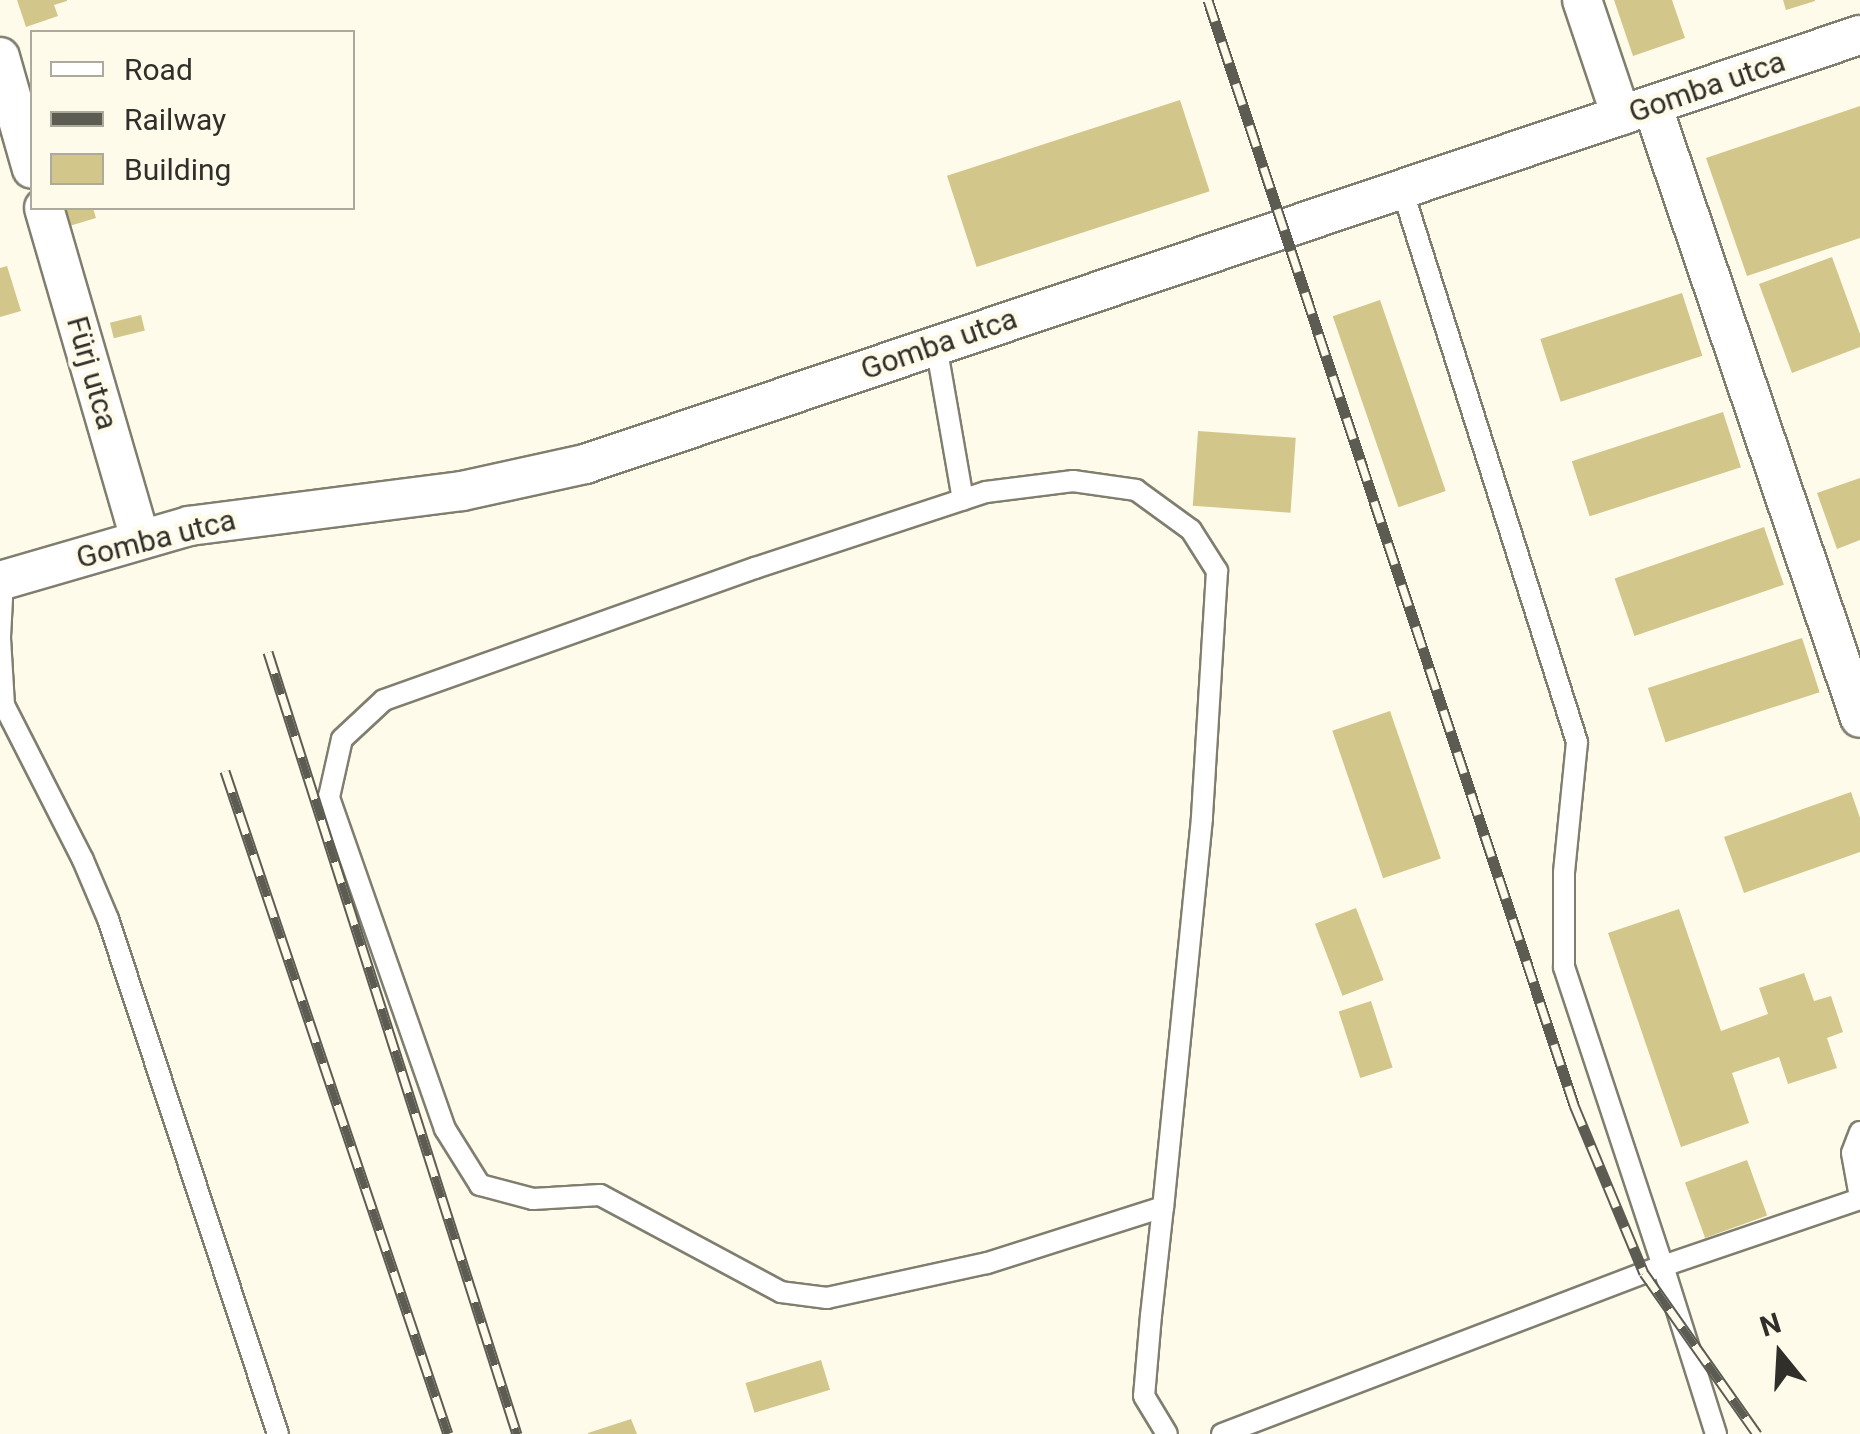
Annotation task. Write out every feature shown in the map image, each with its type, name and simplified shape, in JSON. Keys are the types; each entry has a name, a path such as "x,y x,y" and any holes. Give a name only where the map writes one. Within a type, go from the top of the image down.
{"street":[{"path":"1582,0 1636,111 1860,718"},
{"name":"Gomba utca","path":"2,580 140,538 229,518 462,490 585,464 1860,35"},
{"path":"0,57 30,162"},
{"name":"Fürj utca","path":"45,210 140,538"}],"lane":[{"path":"1402,189 1578,742 1564,873 1564,967 1716,1434"},
{"path":"936,345 963,500"},
{"path":"1163,1207 987,1264 828,1298 782,1292 600,1195 534,1199 480,1185 445,1129 329,797 342,739 384,700 963,500 1074,481 1136,490 1191,530 1216,570 1202,818 1163,1207 1144,1396 1167,1434"},
{"path":"2,580 4,704 83,860 108,919 278,1434"},
{"path":"1222,1434 1663,1266 1860,1198 1852,1153 1860,1132"}],"building":[{"path":"17,0 67,1 54,5 58,16 26,27"},
{"path":"1614,0 1672,0 1685,38 1633,56"},
{"path":"1783,0 1815,0 1815,1 1786,10"},
{"path":"1180,100 1210,191 977,267 947,176"},
{"path":"1860,106 1860,238 1747,276 1706,158"},
{"path":"61,210 94,210 96,218 66,227"},
{"path":"1832,257 1860,334 1860,347 1792,373 1759,284"},
{"path":"7,266 21,311 0,317 0,268"},
{"path":"1682,293 1702,356 1561,402 1540,339"},
{"path":"1380,300 1446,491 1398,507 1333,316"},
{"path":"141,315 145,331 114,338 110,323"},
{"path":"1723,412 1741,467 1590,516 1572,461"},
{"path":"1198,431 1296,438 1291,513 1193,506"},
{"path":"1860,478 1860,540 1837,549 1817,493"},
{"path":"1764,527 1784,585 1634,636 1615,578"},
{"path":"1802,638 1820,692 1666,742 1648,688"},
{"path":"1390,711 1441,859 1383,878 1332,731"},
{"path":"1851,792 1860,818 1860,852 1744,893 1724,837"},
{"path":"1356,908 1384,980 1343,996 1315,924"},
{"path":"1679,909 1721,1031 1768,1014 1759,988 1804,973 1814,1001 1831,996 1843,1032 1827,1038 1837,1068 1788,1084 1779,1057 1732,1073 1749,1123 1681,1147 1608,933"},
{"path":"1371,1001 1393,1068 1360,1078 1339,1012"},
{"path":"1747,1160 1767,1215 1705,1238 1685,1183"},
{"path":"821,1360 830,1390 755,1413 745,1383"},
{"path":"631,1419 637,1434 588,1434 588,1433"}],"railway":[{"path":"1208,0 1574,1105 1644,1273 1757,1434"},
{"path":"268,652 517,1434"},
{"path":"225,771 448,1434"}]}
